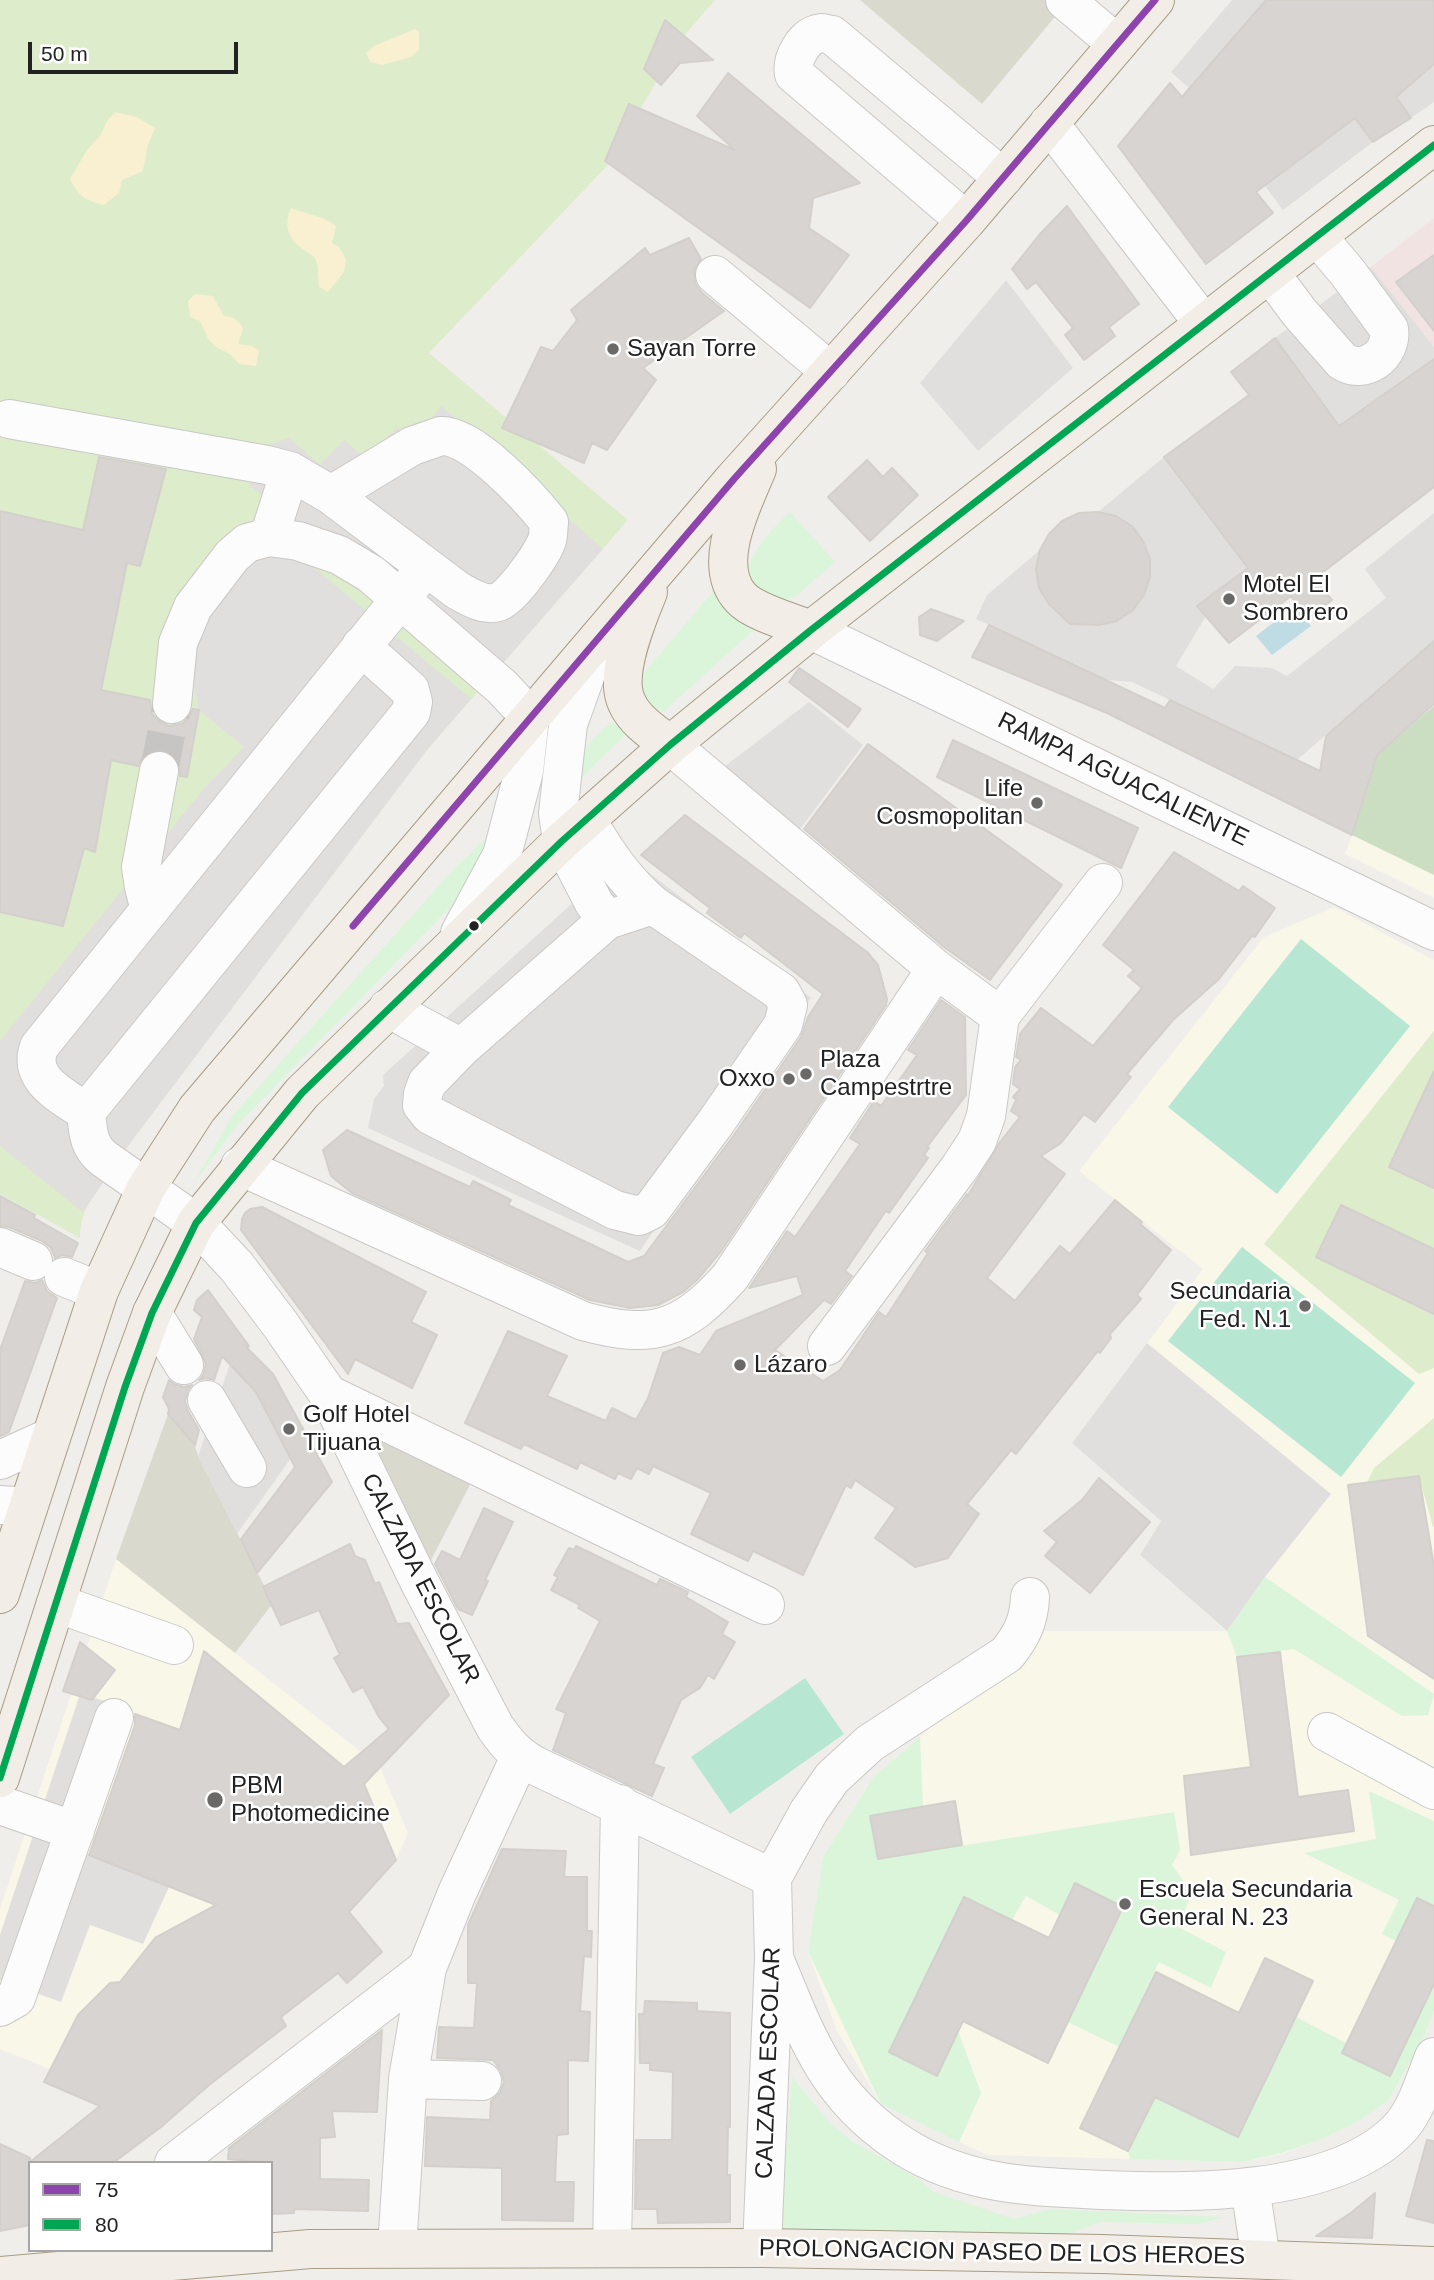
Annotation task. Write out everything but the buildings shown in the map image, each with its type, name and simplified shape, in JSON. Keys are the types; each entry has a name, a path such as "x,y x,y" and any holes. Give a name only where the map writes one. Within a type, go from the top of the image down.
{"main road":[{"path":"0,1594 14,1506 51,1437 99,1291 146,1188 197,1109 657,569 966,221 1155,0"},
{"path":"0,1778 125,1387 152,1313 196,1223 302,1093 574,830 670,745 811,630 1317,236 1431,155"},
{"path":"769,441 736,520 727,556 732,586 742,600 759,610 811,630"},
{"path":"657,569 635,625 623,674 625,701 637,719 670,745"},
{"path":"273,2245 310,2249"},
{"name":"PROLONGACION PASEO DE LOS HEROES","path":"310,2249 762,2248 1261,2259 1434,2266"},
{"path":"0,2253 28,2249"},
{"path":"0,2276 310,2249"}],"street":[{"path":"1065,0 1117,44"},
{"path":"966,221 794,74 796,53 813,36 822,33 832,35 1003,178"},
{"path":"1049,122 1204,324"},
{"path":"1270,273 1299,312 1349,366 1368,365 1382,355 1390,337 1389,329 1317,236"},
{"path":"715,275 831,372"},
{"path":"9,419 290,471 331,495 457,590 480,602 497,602 510,593 540,555 547,540 549,522 533,501 461,439 450,436 441,436 412,446 331,495"},
{"path":"269,537 290,471"},
{"path":"172,704 178,643 193,607 232,556 247,543 269,537 298,541 340,555 371,574 400,598 494,681 530,717 524,771 502,855 452,947"},
{"path":"361,646 410,690 413,702 411,712 86,1112 39,1077 34,1060 38,1047 150,910 361,646 426,567"},
{"name":"RAMPA AGUACALIENTE","path":"811,630 1434,931"},
{"path":"598,638 568,724 558,813 653,905 781,992 788,1005 783,1025 651,1210 639,1216 626,1214 430,1115 422,1105 428,1083 461,1048 578,943 607,920 653,905"},
{"path":"670,745 936,969 1000,1016"},
{"path":"150,910 141,867 159,771"},
{"path":"574,830 594,903 607,920"},
{"path":"827,1346 977,1142 986,1116 992,1084 1000,1016 1103,883"},
{"path":"240,1166 583,1321 632,1331 673,1325 692,1314 730,1277 936,969"},
{"path":"388,1008 461,1048"},
{"name":"CALZADA ESCOLAR","path":"86,1112 88,1138 93,1149 196,1223 244,1276 328,1394 419,1581 495,1727 508,1746 520,1757 772,1878 774,1958 762,2248"},
{"path":"32,1261 99,1291"},
{"path":"152,1313 184,1365"},
{"path":"328,1394 765,1605"},
{"path":"207,1400 247,1468"},
{"path":"0,1461 51,1437"},
{"path":"772,1878 809,1811 832,1778 870,1743 1007,1654 1023,1633 1029,1616 1030,1597"},
{"path":"57,1603 174,1645"},
{"path":"0,2007 16,1998 114,1718"},
{"path":"1328,1732 1434,1790"},
{"path":"397,2248 408,2079 427,1968 457,1893 520,1757"},
{"path":"611,2247 620,1804"},
{"path":"0,1805 75,1831"},
{"path":"774,1958 813,2050 834,2082 860,2111 894,2140 941,2166 986,2179 1045,2188 1251,2195 1319,2194 1359,2178 1414,2135 1434,2103"},
{"path":"177,2161 427,1968"},
{"path":"1251,2195 1331,2169 1355,2158 1396,2132 1417,2099 1434,2057"},
{"path":"408,2079 482,2081"},
{"path":"1251,2195 1261,2259"}],"shaded area":[{"path":"860,0 1044,0 1059,12 982,104"},
{"path":"1232,0 1266,0 1189,88 1171,72"},
{"path":"1434,64 1434,102 1411,118 1396,97"},
{"path":"1355,118 1373,142 1283,210 1265,186"},
{"path":"1434,218 1434,347 1371,267"},
{"path":"1371,267 1434,347 1434,359 1339,426 1275,338"},
{"path":"1006,280 1073,368 978,451 920,383"},
{"path":"441,406 603,549 491,677 249,485 254,450 289,438 320,465 344,440 365,458 397,428 417,438"},
{"path":"1164,457 1248,568 1197,606 1206,616 1176,666 1213,689 1235,666 1272,668 1287,676 1386,598 1365,569 1434,513 1434,641 1297,760 1132,682 1106,680 976,619 987,595 1040,550 1036,569 1039,588 1049,604 1063,617 1080,624 1099,625 1117,621 1133,610 1144,595 1150,577 1150,559 1143,541 1132,526 1116,516 1098,512"},
{"path":"267,528 471,699 427,750 131,1142 83,1212 0,1146 0,1041 202,791 244,747 199,710 183,635"},
{"path":"809,702 863,745 791,841 712,776"},
{"path":"1434,706 1434,898 1345,854 1352,835"},
{"path":"621,859 638,878 647,871 811,998 640,1251 368,1128 374,1099 384,1086 383,1075"},
{"path":"1334,907 1434,960 1434,2011 1423,2039 1388,2101 1355,2123 1282,2154 1242,2162 987,2155 881,2104 836,2029 808,1951 823,1857 874,1776 1044,1631 1226,1631 1140,1555 1161,1521 1072,1443 1203,1269 1079,1171 1264,937"},
{"path":"1147,1343 1331,1494 1265,1577 1227,1631 1140,1555 1161,1521 1072,1443"},
{"path":"230,1364 256,1392 291,1458 237,1534 198,1456"},
{"path":"168,1414 195,1445 198,1456 273,1603 235,1653 116,1559"},
{"path":"348,1419 473,1479 429,1564"},
{"name":"PBM Photomedicine","path":"116,1559 380,1767 408,1833 396,1860 60,2073 0,2049 0,1909"},
{"path":"80,1694 123,1706 85,1853 169,1887 143,1944 90,1925 61,2002 0,1980 0,1935"}],"green space":[{"path":"0,0 715,0 682,38 607,166 429,353 628,520 427,750 113,1165 86,1209 80,1238 0,1194"},
{"path":"790,512 835,562 796,596 780,601 755,586 750,578 749,568 759,546"},
{"path":"715,589 730,614 756,628 664,711 653,707 642,695 643,674"},
{"path":"1434,706 1434,875 1352,835 1377,755"},
{"path":"611,722 628,732 570,789 579,752"},
{"path":"502,829 471,886 240,1122 193,1184 232,1116 453,870 486,838"},
{"path":"1301,939 1410,1026 1277,1194 1168,1107"},
{"path":"1434,1031 1434,1368 1419,1374 1264,1244"},
{"path":"1242,1247 1415,1383 1341,1477 1168,1341"},
{"path":"1434,1418 1433,1527 1419,1476 1367,1483 1374,1468"},
{"path":"1265,1577 1434,1694 1428,1715 1402,1716 1294,1649 1237,1657 1227,1631"},
{"path":"805,1678 844,1734 730,1814 691,1757"},
{"path":"920,1737 923,1807 871,1816 878,1859 1174,1812 1180,1850 1172,1865 1192,1893 1178,1927 1226,1952 1211,1988 1159,1962 1119,2047 1068,2022 1123,1907 1075,1884 1060,1915 1026,1896 1012,1920 964,1897 889,2052 937,2075 958,2031 981,2093 959,2142 881,2104 808,1951 823,1857 874,1776"},
{"path":"1369,1791 1434,1821 1434,1906 1417,1898 1396,1941 1382,1934 1399,1900 1304,1853 1376,1839"},
{"path":"1434,1984 1434,2011 1423,2039 1388,2101 1355,2123 1322,2139 1282,2153 1242,2162 1130,2159 1128,2151 1171,2063 1191,2114 1238,2137 1296,2017 1346,2043 1342,2054 1390,2076"},
{"path":"792,2077 830,2123 853,2142 919,2179 934,2192 1014,2219 1052,2209 1225,2217 1197,2224 1100,2222 1069,2234 780,2233"}],"sand":[{"path":"415,29 419,32 419,50 411,57 382,65 370,62 366,53 374,46"},
{"path":"115,112 137,117 155,128 147,148 143,171 122,180 119,193 104,205 83,197 70,179"},
{"path":"291,208 320,217 336,226 332,243 339,247 346,259 344,272 328,292 319,287 315,258 296,244 290,235 287,225"},
{"path":"195,294 213,296 224,316 239,323 243,328 238,344 259,350 256,366 239,364 230,354 216,347 208,339 200,321 190,317 188,301"}],"water":[{"path":"1295,606 1311,626 1272,655 1256,636"}],"tunnel":[{"path":"159,771 172,704"}],"transit line":[{"name":"75","path":"353,926 734,479 966,221 1155,0"},
{"name":"80","path":"0,1778 125,1387 152,1313 196,1223 302,1093 562,841 670,745 811,630 1434,145"}],"place":[{"name":"Sayan Torre","path":"613,349"},
{"name":"Motel El Sombrero","path":"1229,599"},
{"name":"Life Cosmopolitan","path":"1037,803"},
{"name":"Plaza Campestrtre","path":"806,1074"},
{"name":"Oxxo","path":"789,1079"},
{"name":"Secundaria Fed. N.1","path":"1305,1306"},
{"name":"Lázaro","path":"740,1365"},
{"name":"Golf Hotel Tijuana","path":"289,1429"},
{"name":"PBM Photomedicine","path":"215,1800"},
{"name":"Escuela Secundaria General N. 23","path":"1125,1904"}]}
